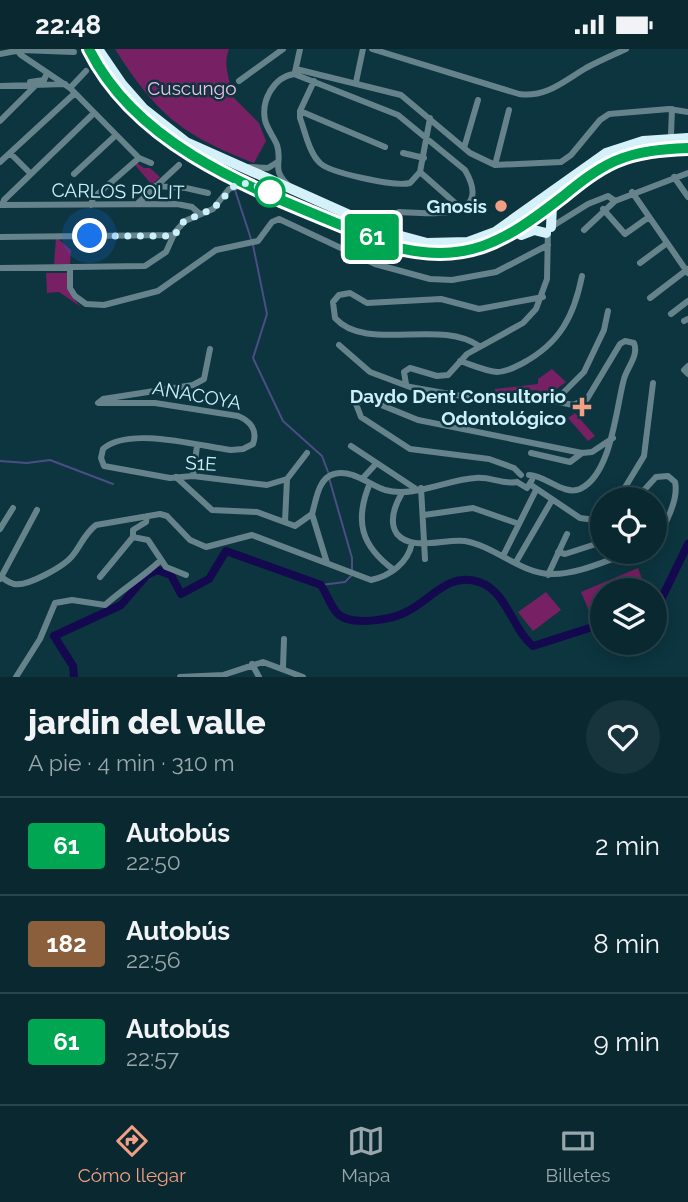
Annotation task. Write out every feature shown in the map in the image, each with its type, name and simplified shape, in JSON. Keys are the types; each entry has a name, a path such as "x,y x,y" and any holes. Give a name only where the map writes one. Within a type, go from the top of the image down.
{"highway":[{"path":"89,49 137,116 183,150 249,183 391,246 432,254 496,247 530,230 549,230 552,205"},
{"path":"98,49 122,84 159,123 186,142 403,238 427,243 456,244 495,232 606,153 643,141 688,138"},
{"path":"478,249 505,239 613,162 644,152 688,148"}],"street":[{"path":"239,81 283,49"},
{"path":"295,71 300,49"},
{"path":"356,82 363,49"},
{"path":"372,49 519,94 533,95 550,91 587,68 626,49"},
{"path":"0,54 17,50 74,52"},
{"path":"17,50 70,88 139,158 151,163"},
{"path":"0,162 86,71"},
{"path":"295,71 398,115 465,170 470,179 470,201 462,209 445,213 398,212"},
{"path":"293,190 279,174 276,163 278,148 266,125 265,108 275,83 295,71 356,82 401,95 464,148 483,162 495,165 558,163 571,155 605,115 672,109 688,112"},
{"path":"2,86 43,81 47,72"},
{"path":"314,81 300,111 315,158 326,168 401,185 413,182 420,172 424,158 430,118"},
{"path":"2,86 70,88"},
{"path":"0,121 35,86"},
{"path":"464,148 478,100"},
{"path":"671,134 672,109"},
{"path":"495,165 509,110"},
{"path":"300,111 385,147"},
{"path":"1,205 94,113"},
{"path":"74,174 116,135"},
{"path":"10,153 31,174"},
{"path":"403,153 424,158"},
{"path":"91,205 93,198 139,158"},
{"path":"238,166 264,169 276,163"},
{"path":"136,205 179,165"},
{"path":"219,168 224,181 224,195"},
{"path":"420,172 462,209"},
{"path":"584,230 603,209 615,201 632,192 688,173"},
{"path":"674,177 688,197"},
{"name":"CARLOS POLIT","path":"1,205 181,204 196,209 200,214 213,209 235,185 249,183"},
{"path":"155,186 208,193"},
{"path":"632,192 687,270 650,298"},
{"path":"406,384 404,372 410,368 443,376 453,372 460,361 479,346 523,323 542,297 547,279 549,230 596,199 608,196 615,201"},
{"path":"603,209 625,234 649,217"},
{"path":"0,268 145,266 166,252 184,221 200,214"},
{"path":"70,267 70,284 75,296 86,304 104,305 158,291 216,250 258,241 275,220 289,222 375,264 430,279 452,280 496,272 548,246"},
{"path":"0,237 174,236"},
{"path":"640,264 667,243"},
{"path":"460,361 498,372 539,354 561,334 568,322 582,276"},
{"path":"479,346 441,333 400,334 350,329 335,318 333,302 339,295 350,293 367,303 438,299 488,309 542,297"},
{"path":"671,314 688,301"},
{"path":"555,401 584,372 604,330 608,311"},
{"path":"339,345 370,372 406,384 490,401 536,397 573,405 583,403 620,344 625,341 634,343 635,353 624,376 613,437 593,477 581,488 568,490 548,480 522,488 517,482"},
{"name":"ANACOYA","path":"197,446 243,449 253,444 255,435 247,419 238,415 155,403 104,406 97,403 99,400 193,386 204,379 210,349"},
{"path":"688,366 684,370 688,374"},
{"path":"625,487 644,456 653,383"},
{"path":"590,519 580,517 552,501 514,468 494,460 420,452 398,444 358,413 356,404 364,398 418,420 582,453 593,452 613,437"},
{"name":"S1E","path":"197,446 142,437 124,440 103,449 102,462 113,469 176,477 267,485 287,479"},
{"path":"193,477 197,446"},
{"path":"351,446 419,489 424,515 425,559"},
{"path":"285,522 287,479 307,453"},
{"path":"531,453 570,462 582,453"},
{"path":"362,479 374,466"},
{"path":"176,477 212,510 257,512 295,526 312,515 329,477 346,474 402,493 476,477 505,484 517,482"},
{"path":"517,482 521,474"},
{"path":"647,487 656,477 668,476 675,482 676,489 667,516"},
{"path":"503,556 519,524 532,483"},
{"path":"370,484 362,507 363,531 371,551 394,570"},
{"path":"402,493 394,510 394,526 397,533 412,543 468,541 548,575 594,564"},
{"path":"516,562 552,501"},
{"path":"0,529 13,508"},
{"path":"424,515 473,508 519,524"},
{"path":"37,510 0,577 19,585 48,573 70,559 89,530 96,525 147,516 167,516 190,540 206,547 246,534 264,538 371,580 394,570 404,562 412,543"},
{"path":"312,515 327,563"},
{"path":"100,577 133,537 133,530 146,522 147,516"},
{"path":"548,575 567,534"},
{"path":"133,537 148,540 169,569 186,575"},
{"path":"558,552 565,554 590,546"},
{"path":"16,677 40,639 55,603 72,600 105,605 125,587 143,579 161,560"},
{"path":"283,667 284,639"},
{"path":"252,664 259,677"},
{"path":"180,677 223,675 252,664 283,667 303,677"}],"green space":[{"name":"Cuscungo","path":"115,49 229,49 227,67 231,95 259,123 266,141 254,163 208,143 173,120 144,90"},
{"path":"137,163 144,168 150,168 160,177 152,185 135,165"},
{"path":"56,237 71,250 70,264 54,264"},
{"path":"46,273 68,273 72,297 81,307 59,292 47,293"},
{"path":"552,369 566,382 555,390 495,394 495,389 538,384 538,379"},
{"path":"575,413 595,436 588,441 568,418"},
{"path":"638,568 642,578 614,578"},
{"path":"590,588 590,613 581,592"},
{"path":"546,592 561,610 533,631 518,612"}],"waterway":[{"path":"235,190 251,239"},
{"path":"253,245 267,314 253,358 283,421 322,456 328,472"},
{"path":"0,461 27,463 50,460 113,484"},
{"path":"329,478 352,558 352,571"},
{"path":"667,587 688,544"},
{"path":"74,677 73,666 54,636 121,605 147,575 157,570 171,575 181,594 209,579 226,551 321,585 337,613 351,620 372,621 401,614 450,583 468,580 479,582 496,593 533,646 590,628"},
{"path":"321,585 345,582 351,576"}],"bus line":[{"name":"61","path":"89,49 119,95 137,116 183,150 249,183 391,246 412,251 453,253 494,244 519,231 582,181 613,162 644,152 688,148"}],"place":[{"name":"Gnosis","path":"501,206"},
{"name":"Daydo Dent Consultorio Odontológico","path":"582,407"}],"route":[{"path":"90,236 174,236 184,221 213,209 235,185 249,183 270,192"}]}
